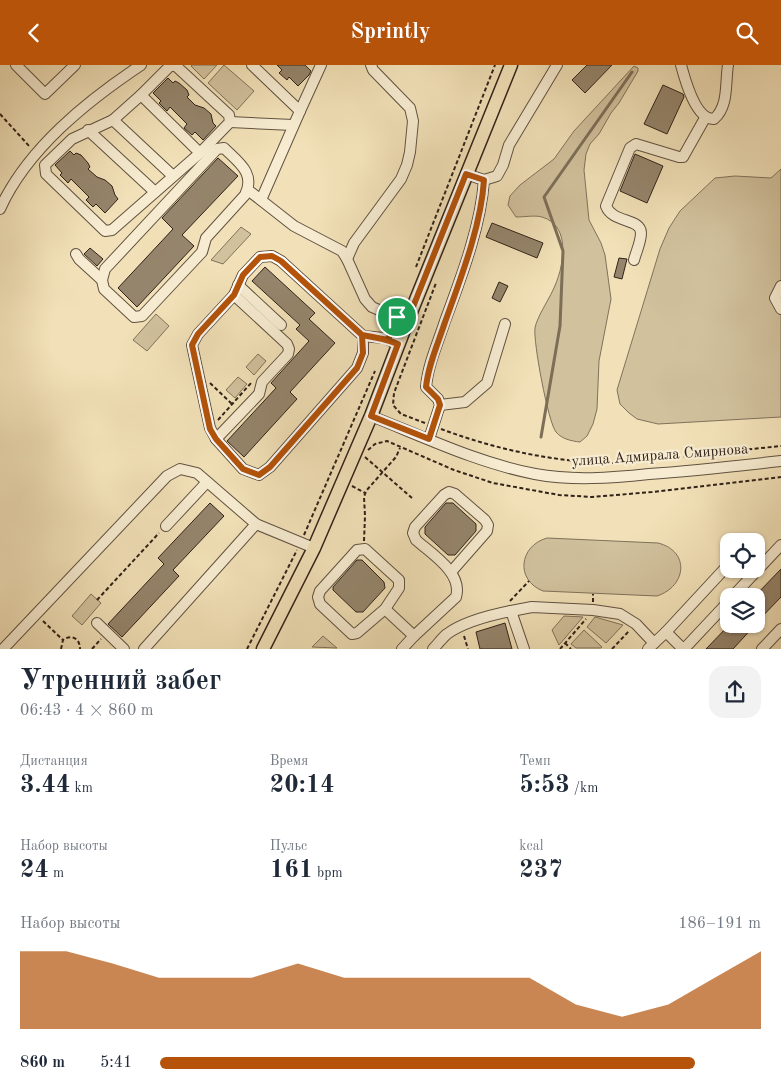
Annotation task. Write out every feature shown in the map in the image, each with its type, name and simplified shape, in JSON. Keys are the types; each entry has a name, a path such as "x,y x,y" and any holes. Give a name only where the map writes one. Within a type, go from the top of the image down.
{"main road":[{"path":"264,649 314,548 371,416 398,344 511,65"}],"street":[{"path":"16,65 45,95 75,65"},
{"path":"0,209 7,193 46,142 84,106 141,65"},
{"path":"252,65 300,111"},
{"path":"261,200 321,65"},
{"path":"347,259 354,243 401,179 410,152 413,121 410,107 373,70 371,65"},
{"path":"466,174 484,180 497,176 503,165 509,145 557,65"},
{"path":"681,65 685,82 700,113 706,118 714,119 720,115 725,97 728,65"},
{"path":"230,122 229,115 176,67 170,66 113,120 72,139 45,165 46,174 105,231 112,231 200,153 230,122 293,125"},
{"path":"140,95 200,153"},
{"path":"634,260 641,234 640,228 636,224 612,215 608,212 606,206 630,148 636,144 683,157 706,118"},
{"path":"113,120 173,176"},
{"path":"88,130 155,193"},
{"path":"217,149 224,149 244,168 248,178 248,189 245,195 206,238 202,252 142,315 134,317 104,289 102,280 105,269 217,149"},
{"path":"429,439 440,405 438,399 426,387 427,372 466,260 481,207 484,180"},
{"path":"248,189 294,226 342,251 364,299 372,307 407,322"},
{"path":"76,254 102,280"},
{"path":"362,335 363,353 357,368 270,467 259,475 243,469 216,439 210,429 192,345 198,334 234,295 243,275 260,257 272,256 281,261 362,335 384,338 398,344"},
{"path":"238,285 281,325"},
{"path":"781,286 775,298 781,309"},
{"path":"216,439 259,394 262,382 288,354 289,349 234,295"},
{"path":"440,405 465,402 487,383 505,324"},
{"name":"улица Адмирала Смирнова","path":"371,416 473,457 534,474 570,479 701,470 781,461"},
{"path":"3,649 167,477 180,469 197,473 256,524 314,548"},
{"path":"166,526 207,482"},
{"path":"402,649 456,597 458,589 451,572 416,539 414,533 415,527 449,492 455,494 485,520 488,525 487,531 451,572"},
{"path":"144,649 256,524"},
{"path":"741,588 781,545"},
{"path":"363,548 368,550 399,580 399,588 385,609 355,634 349,632 318,601 320,591 357,550 363,548"},
{"path":"434,649 447,634 461,626 498,613 532,607 620,614 636,624 651,646 720,574"},
{"path":"385,609 414,636"},
{"path":"512,611 524,649"},
{"path":"666,632 684,649 720,611"},
{"path":"97,623 124,649"},
{"path":"762,649 781,629"}],"path":[{"path":"415,271 495,65"},
{"path":"0,114 36,154"},
{"path":"437,281 394,393 393,405 401,414 458,436 506,449 577,461 614,463 781,446"},
{"path":"248,649 301,542 377,367"},
{"path":"197,371 232,404 210,429"},
{"path":"363,548 364,497 396,457 400,447"},
{"path":"365,457 412,498"},
{"path":"352,485 366,493"},
{"path":"98,600 166,526"},
{"path":"498,613 529,581"},
{"path":"560,649 593,611"},
{"path":"35,614 63,640"},
{"path":"612,649 636,624"},
{"path":"461,626 468,649"},
{"path":"60,649 63,640 69,637 76,638 80,643 80,649"},
{"path":"565,643 571,649"}],"shaded area":[{"path":"192,65 217,65 204,79"},
{"path":"224,65 254,91 237,110 208,83"},
{"path":"634,66 638,68 638,71 599,134 590,144 586,154 584,170 589,220 605,255 611,299 599,361 597,409 587,436 580,442 577,442 561,436 556,432 553,425 542,381 535,336 538,319 553,290 560,271 563,249 562,239 558,229 552,222 539,216 516,217 508,205 510,196 520,185 554,159 574,131"},
{"path":"781,169 781,417 658,424 637,419 620,404 617,390 660,249 669,228 680,211 715,178 735,176 771,178"},
{"path":"241,227 251,234 223,264 211,260"},
{"path":"156,314 169,326 147,351 133,340"},
{"path":"258,354 266,361 254,375 246,367"},
{"path":"238,377 247,384 235,398 226,390"},
{"path":"547,538 658,543 676,553 681,569 679,577 674,585 657,596 543,591 534,586 528,579 524,563 526,555 531,548"},
{"path":"91,594 101,603 82,625 72,616"},
{"path":"564,616 583,617 559,645 552,630"},
{"path":"595,617 623,625 606,643 587,627"},
{"path":"584,630 601,648 576,648 571,644"},
{"path":"323,636 337,648 312,647"}],"building":[{"path":"277,65 305,65 311,71 298,86 289,77 287,80 279,73 282,70"},
{"path":"587,65 612,65 585,93 572,80"},
{"path":"168,78 173,83 175,81 179,83 187,90 189,95 187,97 195,105 204,108 211,114 213,123 216,126 203,140 195,132 192,135 184,128 187,124 170,107 167,111 153,93"},
{"path":"663,85 683,94 684,97 667,134 644,124"},
{"path":"70,151 74,155 76,153 81,155 90,167 88,169 112,186 118,199 105,213 96,204 93,207 86,200 89,197 71,179 68,183 60,175 62,173 55,165"},
{"path":"635,154 663,166 647,203 620,191"},
{"path":"218,158 238,176 182,235 194,246 137,307 118,288 173,229 162,218"},
{"path":"492,223 543,243 537,258 486,237"},
{"path":"90,248 103,259 97,266 84,254"},
{"path":"619,258 627,259 622,279 614,277"},
{"path":"265,267 315,313 309,319 335,343 290,392 297,399 244,457 227,441 276,388 271,383 309,341 296,329 300,325 252,281"},
{"path":"499,282 508,286 500,302 492,298"},
{"path":"210,503 224,516 173,570 179,576 122,637 108,624 164,564 158,558"},
{"path":"446,503 453,503 476,524 476,531 455,555 448,555 425,534 425,527"},
{"path":"357,560 362,560 384,582 385,588 363,612 356,612 333,590 333,587"},
{"path":"781,569 781,597 765,614 765,588 763,588"},
{"path":"505,623 512,649 480,649 476,632"},
{"path":"721,633 748,633 733,649 706,649"}],"waterway":[{"path":"541,437 560,326 563,251 544,197 632,72"}],"route":[{"path":"397,317 388,340 362,335 281,261 272,256 260,257 243,275 234,295 198,334 192,345 210,429 216,439 243,469 259,475 270,467 357,368 363,353 362,335 384,338 398,344 371,416 429,439 440,405 438,399 426,387 427,372 470,247 481,207 484,180 466,174 407,322 397,317"}]}
